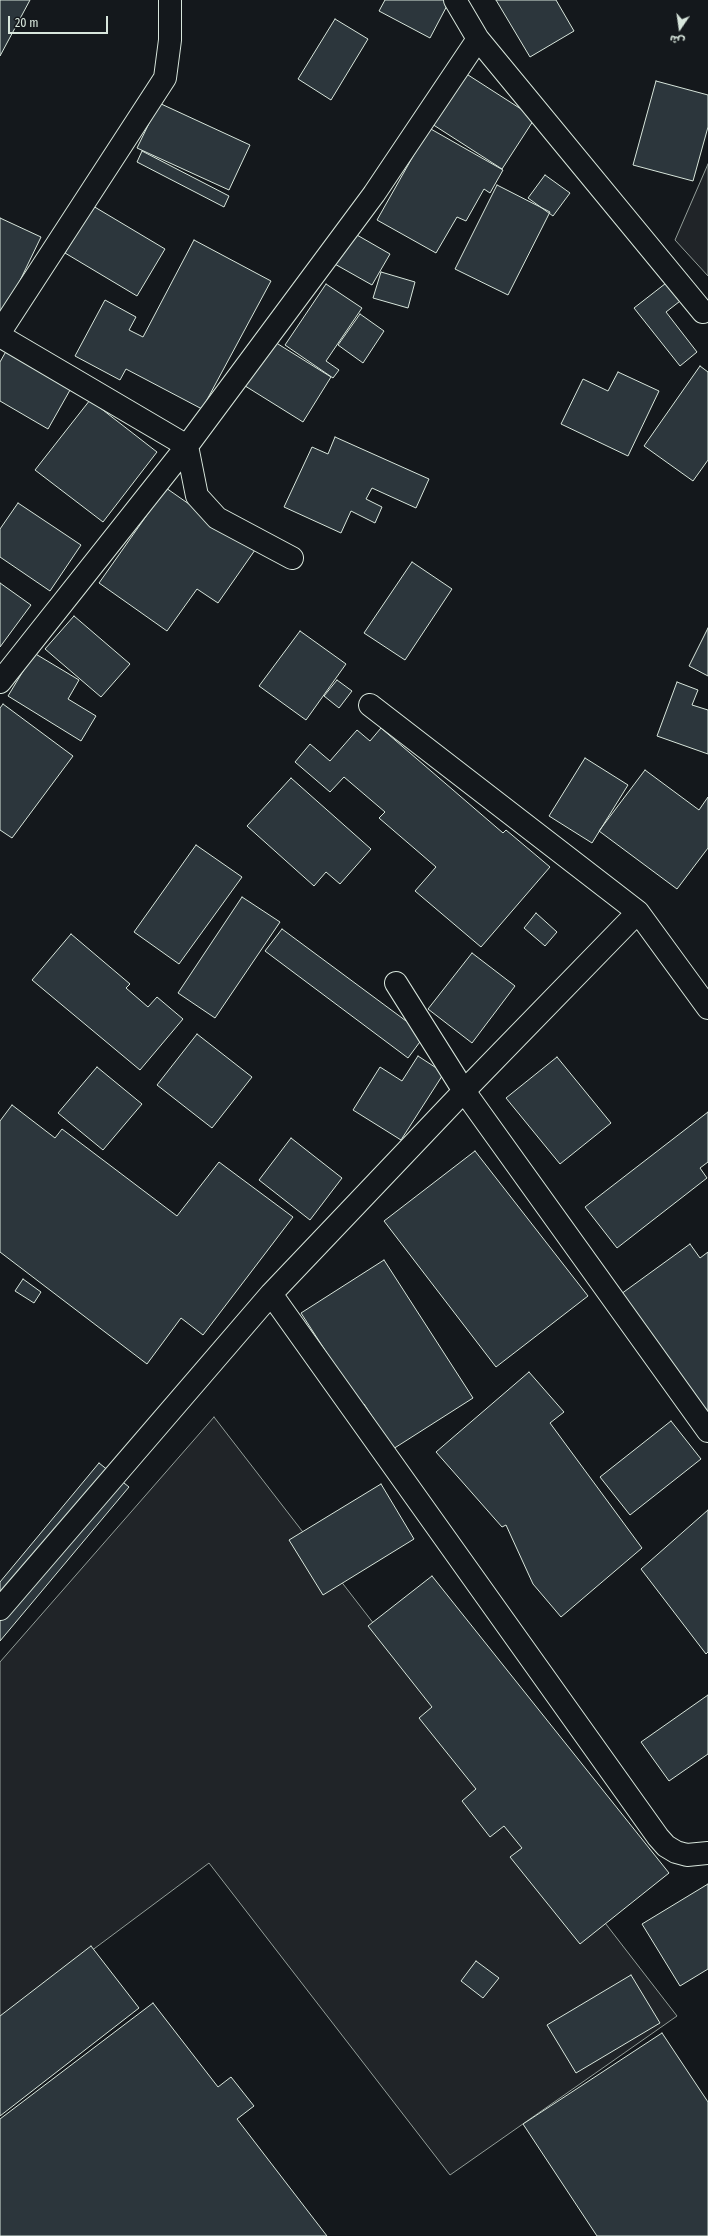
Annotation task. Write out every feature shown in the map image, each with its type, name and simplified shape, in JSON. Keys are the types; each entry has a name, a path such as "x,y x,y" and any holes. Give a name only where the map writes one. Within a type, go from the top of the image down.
{"street":[{"path":"0,332 165,78 170,40 170,0"},
{"path":"455,0 478,39 703,312"},
{"path":"0,682 187,446 374,194 478,39"},
{"path":"0,336 187,446 197,496 217,518 292,558"},
{"path":"370,705 638,912 708,1008"},
{"path":"0,1609 271,1294 464,1091 638,912"},
{"path":"396,983 464,1091 708,1432"},
{"path":"271,1294 658,1837 666,1846 676,1852 687,1855 708,1853"}],"shaded area":[{"path":"708,164 708,276 675,240"},
{"path":"214,1417 677,2016 450,2175 209,1863 0,2019 0,1662"}],"building":[{"path":"0,0 30,0 0,56"},
{"path":"385,0 450,0 430,38 379,11"},
{"path":"496,0 556,0 574,31 530,57"},
{"path":"335,19 368,39 331,100 298,79"},
{"path":"465,73 535,118 502,169 432,124"},
{"path":"656,81 708,95 708,127 693,181 633,165"},
{"path":"159,103 250,145 229,190 137,148"},
{"path":"429,128 503,170 490,193 484,189 466,221 457,217 436,253 377,220"},
{"path":"142,151 229,196 224,207 137,162"},
{"path":"545,175 570,193 553,216 528,198"},
{"path":"497,185 550,212 508,295 455,269"},
{"path":"93,206 165,249 137,296 65,253"},
{"path":"0,218 41,237 0,322"},
{"path":"350,231 390,254 372,285 333,263"},
{"path":"194,240 271,281 202,409 126,369 120,380 75,356 105,300 136,317 129,330 143,337"},
{"path":"381,272 415,282 408,308 373,298"},
{"path":"670,280 684,298 666,312 697,352 680,366 634,308"},
{"path":"326,284 362,308 326,361 339,370 333,378 285,345"},
{"path":"360,314 384,331 363,363 338,345"},
{"path":"270,339 331,377 303,422 242,384"},
{"path":"9,346 74,383 48,429 0,401 0,362"},
{"path":"700,366 708,372 708,460 693,481 644,446"},
{"path":"618,372 659,391 628,456 561,424 583,379 608,391"},
{"path":"90,400 157,452 103,522 35,470"},
{"path":"335,437 429,479 416,508 372,488 366,499 382,507 375,523 351,511 341,533 284,507 312,447 328,454"},
{"path":"166,488 255,550 218,603 197,589 167,631 99,583"},
{"path":"18,503 81,545 50,591 0,557 0,529"},
{"path":"412,562 452,589 405,660 364,633"},
{"path":"0,583 31,605 0,647"},
{"path":"74,616 130,664 101,697 45,649"},
{"path":"708,628 708,676 689,666"},
{"path":"300,631 346,664 306,720 259,686"},
{"path":"34,653 79,680 68,699 96,716 81,741 8,696"},
{"path":"337,680 352,691 339,708 324,696"},
{"path":"677,682 698,690 692,705 708,710 708,754 657,736"},
{"path":"3,704 73,756 12,838 0,830 0,708"},
{"path":"381,728 503,833 506,830 550,867 481,947 415,891 436,867 379,818 385,812 344,777 330,792 295,762 310,744 330,761 357,730 370,741"},
{"path":"585,758 628,785 592,843 549,816"},
{"path":"645,770 699,810 708,797 708,848 677,889 599,831"},
{"path":"291,778 371,849 340,884 326,872 314,886 247,826"},
{"path":"196,845 242,877 179,964 134,932"},
{"path":"242,897 280,922 215,1018 178,993"},
{"path":"536,913 557,932 545,946 524,928"},
{"path":"282,929 425,1035 408,1058 265,951"},
{"path":"71,934 130,984 126,988 148,1007 157,997 183,1019 140,1070 32,980"},
{"path":"472,953 515,986 472,1043 428,1009"},
{"path":"197,1034 252,1077 212,1128 157,1085"},
{"path":"418,1056 444,1073 401,1140 353,1110 380,1067 402,1081"},
{"path":"557,1057 611,1123 560,1164 506,1098"},
{"path":"97,1067 142,1104 103,1150 58,1113"},
{"path":"12,1105 55,1138 62,1129 177,1216 219,1162 293,1217 203,1335 181,1318 147,1364 0,1252 0,1121"},
{"path":"708,1112 708,1162 700,1168 707,1178 617,1248 585,1207"},
{"path":"291,1138 342,1178 310,1220 259,1180"},
{"path":"475,1151 588,1296 496,1367 384,1221"},
{"path":"690,1244 700,1258 708,1252 708,1413 621,1294"},
{"path":"384,1260 473,1398 393,1449 364,1404 361,1406 301,1313"},
{"path":"23,1279 41,1292 34,1303 15,1291"},
{"path":"529,1372 564,1412 550,1423 642,1548 561,1617 533,1584 506,1525 502,1527 436,1452"},
{"path":"671,1421 701,1459 630,1515 600,1477"},
{"path":"99,1463 129,1487 0,1641 0,1582"},
{"path":"381,1484 414,1539 323,1595 289,1540"},
{"path":"708,1510 708,1652 706,1654 641,1569"},
{"path":"432,1576 669,1873 580,1944 510,1857 522,1848 504,1826 490,1837 462,1801 476,1789 419,1718 432,1707 368,1626"},
{"path":"708,1695 708,1754 669,1781 641,1742"},
{"path":"708,1884 708,1969 680,1986 642,1924"},
{"path":"91,1946 139,2008 0,2116 0,2016"},
{"path":"476,1961 499,1978 483,1998 461,1981"},
{"path":"631,1975 660,2023 576,2073 547,2025"},
{"path":"153,2003 218,2087 231,2077 254,2106 237,2119 327,2236 0,2236 0,2119"},
{"path":"662,2033 708,2102 708,2236 597,2236 523,2124"}]}
